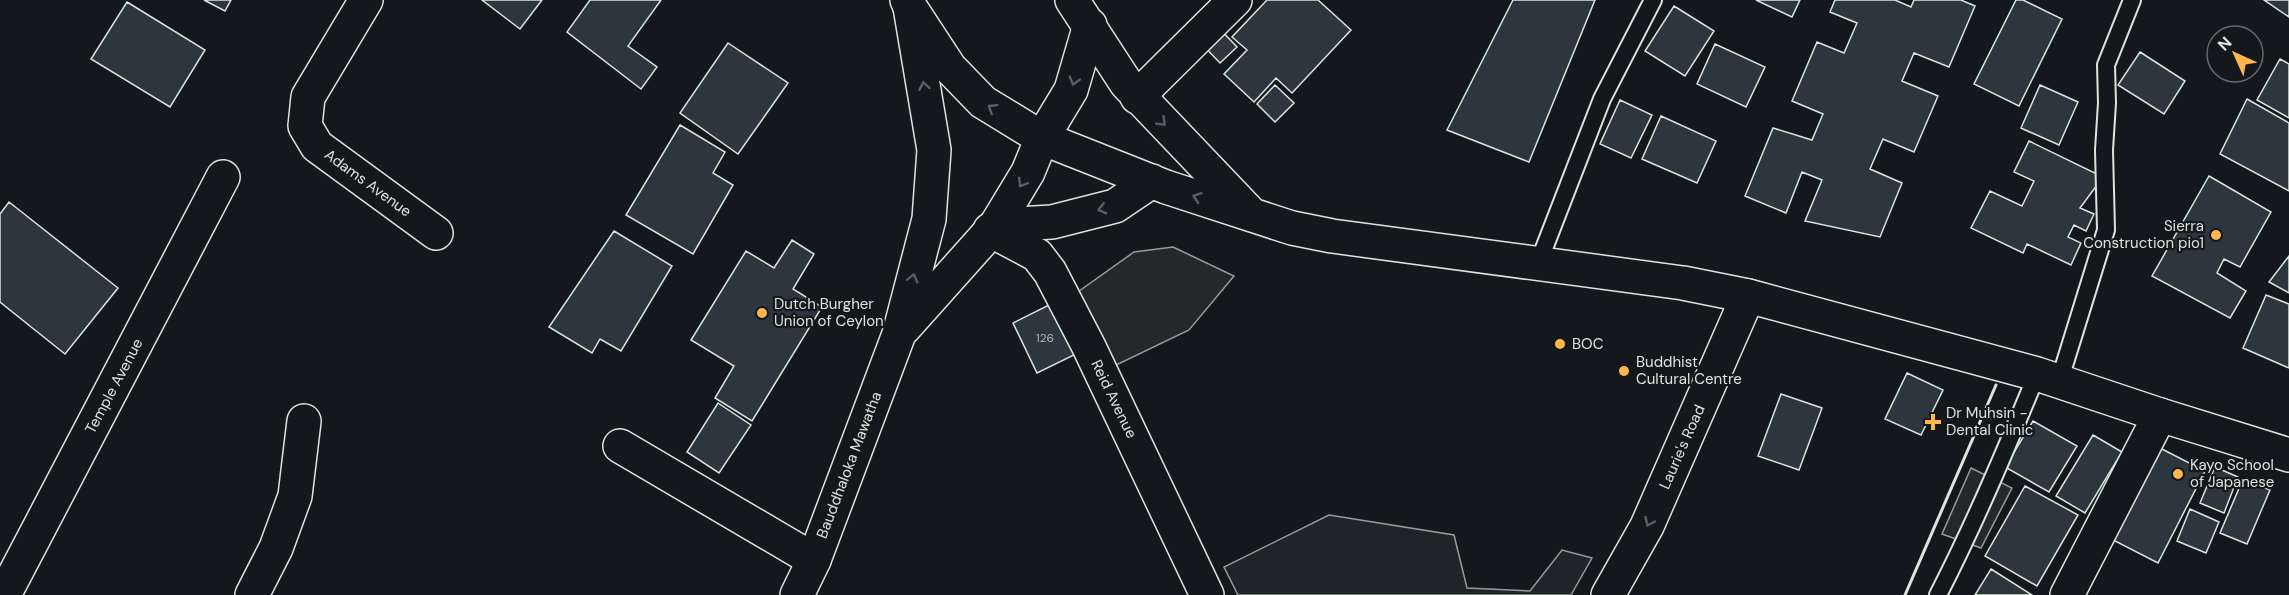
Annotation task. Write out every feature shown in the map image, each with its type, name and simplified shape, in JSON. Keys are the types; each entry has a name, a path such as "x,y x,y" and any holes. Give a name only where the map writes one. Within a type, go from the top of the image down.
{"main road":[{"name":"Adams Avenue","path":"366,0 308,97 305,126 317,146 436,233"},
{"path":"1137,97 1235,0"},
{"path":"908,4 950,68 983,102 1042,138 1152,181 1252,216 1292,228 1332,236 1683,283 1748,296 2048,378 2289,455"},
{"name":"Bauddhaloka Mawatha","path":"797,595 814,560 899,334 929,219 934,150 908,4"},
{"path":"1081,12 1137,97 1252,216"},
{"name":"Bauddhaloka Mawatha","path":"899,334 993,227 1028,172 1042,138 1071,90 1081,12"},
{"name":"Temple Avenue","path":"4,595 223,177"},
{"path":"993,227 1052,222 1115,206 1152,181"},
{"name":"Reid Avenue","path":"993,227 1037,255 1050,272 1094,358 1207,595"},
{"name":"Laurie's Road","path":"1608,595 1647,526 1748,296"},
{"path":"2067,595 2160,415"},
{"path":"252,595 276,548 295,496 304,421"},
{"path":"620,446 814,560"}],"lane":[{"path":"1538,264 1602,99 1653,0"},
{"path":"1938,595 1997,472 2048,378 2106,230 2104,150 2107,103 2106,65 2132,0"}],"shaded area":[{"path":"1173,247 1234,276 1189,330 1110,368 1075,294 1134,252"},
{"path":"1971,468 2012,488 1981,548 1942,534"},
{"path":"1329,515 1454,535 1467,588 1530,591 1562,550 1592,558 1571,595 1238,595 1224,567"}],"building":[{"path":"204,0 231,0 225,11"},
{"path":"482,0 542,0 520,29"},
{"path":"590,0 661,0 628,46 657,67 641,89 567,32"},
{"path":"1267,0 1318,0 1351,30 1292,93 1276,78 1254,102 1224,74 1247,50 1232,37"},
{"path":"1513,0 1595,0 1529,162 1447,130"},
{"path":"1756,0 1800,0 1792,17"},
{"path":"1835,0 1895,0 1911,7 1914,0 1961,0 1975,6 1949,67 1914,53 1902,81 1938,96 1914,152 1883,139 1870,169 1902,183 1880,237 1805,221 1822,180 1802,172 1786,213 1745,196 1773,128 1812,140 1823,114 1792,101 1817,42 1844,53 1857,23 1830,12"},
{"path":"2016,0 2023,0 2062,19 2019,106 1974,84"},
{"path":"2264,0 2289,0 2289,17"},
{"path":"127,2 205,50 170,107 91,59"},
{"path":"1674,6 1714,31 1685,76 1645,51"},
{"path":"1215,24 1237,47 1220,63 1198,40"},
{"path":"728,43 788,83 738,154 680,113"},
{"path":"1715,44 1765,67 1746,107 1697,84"},
{"path":"2140,52 2185,81 2164,114 2118,85"},
{"path":"2280,59 2289,64 2289,118 2257,100"},
{"path":"1275,85 1294,103 1275,122 1257,104"},
{"path":"2040,85 2078,102 2059,145 2021,128"},
{"path":"2247,99 2289,123 2289,191 2220,154"},
{"path":"1620,100 1652,115 1631,158 1600,144"},
{"path":"1661,116 1716,141 1697,183 1642,159"},
{"path":"680,125 725,152 713,173 733,185 693,254 626,215"},
{"path":"2029,141 2103,177 2080,208 2094,214 2086,231 2074,225 2068,237 2081,243 2071,265 2027,244 2023,253 1971,228 1990,191 2022,206 2034,181 2014,172"},
{"name":"Sierra Construction pio1","path":"2209,176 2271,212 2240,267 2224,259 2217,273 2246,291 2230,318 2152,276"},
{"path":"9,202 118,288 65,354 0,302 0,214"},
{"path":"614,231 672,266 621,351 600,339 592,353 549,327"},
{"path":"792,240 814,254 793,289 822,307 752,421 715,398 734,366 691,340 746,251 774,268"},
{"path":"2289,256 2289,293 2269,282"},
{"path":"2266,295 2289,304 2289,368 2243,348"},
{"path":"1053,303 1078,353 1037,373 1013,323"},
{"path":"1907,373 1943,390 1921,435 1885,419"},
{"path":"1781,394 1822,408 1799,470 1758,456"},
{"path":"718,403 751,425 719,473 687,452"},
{"path":"2033,421 2077,446 2049,492 2005,467"},
{"path":"2093,435 2122,452 2085,513 2056,496"},
{"path":"2160,448 2205,471 2158,563 2113,540"},
{"path":"2215,467 2238,477 2224,513 2200,503"},
{"path":"2243,479 2270,490 2247,544 2220,533"},
{"path":"2025,486 2078,515 2037,586 1985,556"},
{"path":"2190,509 2219,522 2206,553 2177,541"},
{"path":"1991,569 2032,595 1975,595"}],"wall":[{"path":"1905,595 1996,385"}],"place":[{"name":"Sierra Construction pio1","path":"2216,235"},
{"name":"Dutch Burgher Union of Ceylon","path":"762,313"},
{"name":"BOC","path":"1560,344"},
{"name":"Buddhist Cultural Centre","path":"1624,371"},
{"name":"Dr Muhsin - Dental Clinic","path":"1933,422"},
{"name":"Kayo School of Japanese","path":"2178,474"}]}
